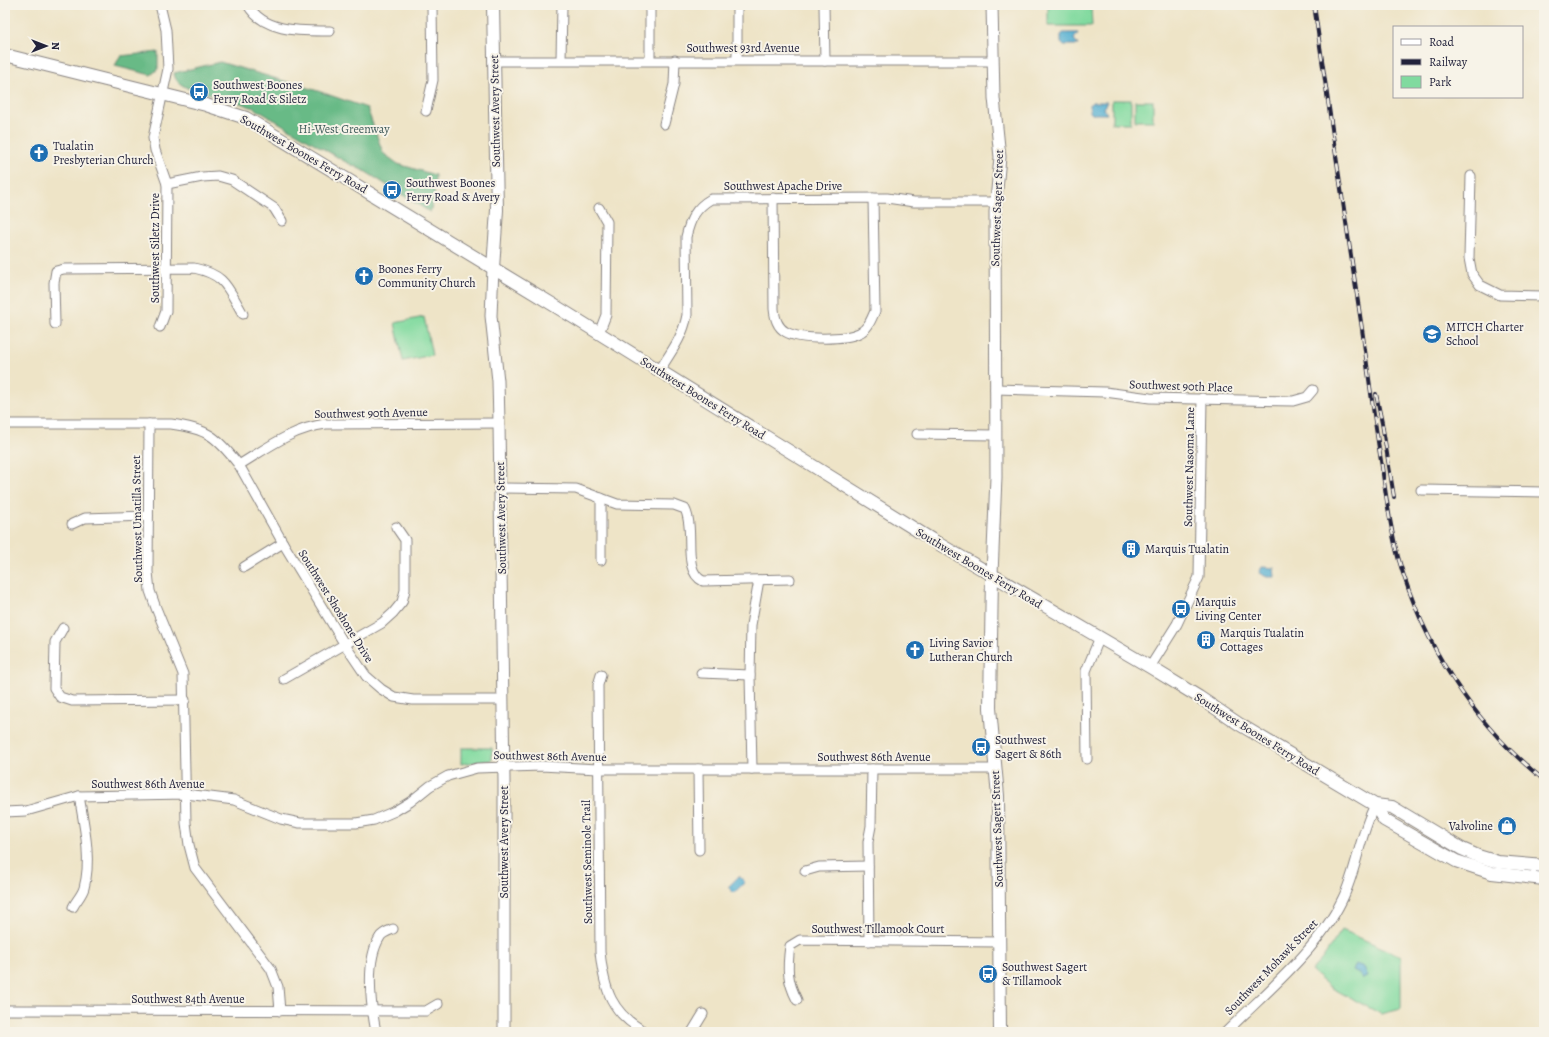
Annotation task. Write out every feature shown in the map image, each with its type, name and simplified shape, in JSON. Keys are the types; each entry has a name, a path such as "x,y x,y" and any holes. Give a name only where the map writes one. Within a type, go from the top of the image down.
{"main road":[{"name":"Southwest Avery Street","path":"493,5 497,214 493,268"},
{"name":"Southwest Boones Ferry Road","path":"5,54 219,108 246,118 992,575 1150,667 1239,724 1374,805 1392,807 1462,849 1478,856 1498,862 1544,866"},
{"name":"Southwest Sagert Street","path":"992,575 990,708 996,768 1000,1032"},
{"name":"Southwest Boones Ferry Road","path":"1374,805 1384,820 1464,864 1507,875 1544,878"}],"street":[{"name":"Southwest Siletz Drive","path":"160,5 166,30 168,56 163,95 153,138 155,150 167,184 166,311 160,327"},
{"path":"248,5 263,22 279,28 330,31"},
{"path":"426,111 433,80 432,5"},
{"path":"561,60 562,5"},
{"path":"737,5 737,60"},
{"path":"824,5 825,61"},
{"name":"Southwest Sagert Street","path":"992,5 994,98 1000,152 995,202 996,435 992,575"},
{"path":"650,6 650,60"},
{"path":"664,124 674,84 675,60"},
{"name":"Southwest 93rd Avenue","path":"493,61 993,61"},
{"path":"167,184 202,177 218,176 232,180 274,208 282,221"},
{"path":"1471,176 1469,258 1472,274 1480,285 1500,295 1544,296"},
{"path":"773,198 774,309 776,322 785,332 798,337 847,337 860,333 869,326 875,312 873,198"},
{"name":"Southwest Apache Drive","path":"659,371 682,336 685,326 687,315 686,236 695,212 702,204 711,199 873,198 914,202 995,202"},
{"path":"598,333 606,315 607,222 599,208"},
{"path":"55,324 54,283 56,271 64,269 194,268 210,271 220,277 243,314"},
{"name":"Southwest Avery Street","path":"493,268 491,316 498,381 500,488 503,700 504,1032"},
{"name":"Southwest 90th Place","path":"996,389 1105,392 1150,398 1293,401 1307,397 1313,390"},
{"name":"Southwest Nasoma Lane","path":"1150,667 1177,624 1199,577 1202,398"},
{"name":"Southwest 90th Avenue","path":"239,465 295,431 310,426 326,424 499,423"},
{"path":"5,424 149,424 191,427 208,433 220,442 239,465"},
{"name":"Southwest Umatilla Street","path":"149,424 148,572 150,591 183,674 185,700 186,823 189,845 195,868 271,969 278,987 280,1011"},
{"path":"917,434 996,435"},
{"name":"Southwest Shoshone Drive","path":"239,465 283,543 345,645 366,676 381,689 394,697 413,700 503,700"},
{"path":"500,488 566,488 585,491 623,505 674,505 685,509 690,519 691,569 696,578 703,581 790,579"},
{"path":"1421,490 1544,492"},
{"path":"601,498 601,560"},
{"path":"72,524 85,518 148,516"},
{"path":"284,679 382,623 402,602 405,590 405,540 396,527"},
{"path":"244,567 283,543"},
{"path":"752,769 750,675 751,625 759,580"},
{"path":"63,628 55,642 54,688 60,697 72,701 185,700"},
{"path":"1087,759 1086,672 1100,638"},
{"path":"701,673 750,675"},
{"name":"Southwest Seminole Trail","path":"601,674 598,685 600,952 607,993 617,1010 635,1026 646,1032"},
{"name":"Southwest 86th Avenue","path":"5,812 26,811 79,796 186,794 234,800 281,819 300,823 356,823 374,820 395,811 410,802 430,786 448,776 477,768 503,766 598,769 996,768"},
{"path":"698,769 699,850"},
{"path":"869,941 868,842 872,810 872,769"},
{"path":"73,907 84,889 86,864 85,830 79,796"},
{"name":"Southwest Mohawk Street","path":"1226,1032 1326,929 1348,888 1356,864 1364,830 1374,805"},
{"path":"805,872 819,867 868,866"},
{"path":"376,1032 372,1011 371,986 373,952 380,936 392,929"},
{"name":"Southwest Tillamook Court","path":"797,1000 790,985 787,963 790,946 800,940 999,942"},
{"name":"Southwest 84th Avenue","path":"5,1010 372,1011 426,1010 438,1004"},
{"path":"692,1032 703,1014"}],"green space":[{"path":"1048,5 1091,5 1092,26 1048,26"},
{"path":"158,52 158,69 151,75 115,66 120,56"},
{"name":"Hi-West Greenway","path":"220,62 318,91 367,108 383,153 398,164 435,175 434,198 430,212 366,172 344,161 254,108 223,97 187,88 175,78 174,73"},
{"path":"5,66 8,380 5,380"},
{"path":"1112,100 1131,100 1131,123 1112,123"},
{"path":"1135,101 1153,101 1153,121 1135,121"},
{"path":"424,317 432,355 403,361 395,323"},
{"path":"461,748 492,748 492,760 461,764"},
{"path":"1342,930 1401,956 1401,1009 1381,1014 1330,987 1311,971 1322,959"}],"water":[{"path":"1063,33 1078,33 1074,39 1078,45 1063,45 1061,43 1061,35"},
{"path":"1092,102 1107,102 1103,108 1107,114 1092,114 1090,112 1090,105"},
{"path":"1262,567 1274,568 1275,577 1267,577 1259,573"},
{"path":"739,876 745,882 734,893 728,887"},
{"path":"1356,964 1364,967 1368,976 1363,979 1359,974 1353,971"}],"railway":[{"path":"1314,5 1387,501 1398,557 1408,589 1421,621 1453,680 1494,733 1518,758 1544,780"},
{"path":"1376,394 1394,497"}],"place":[{"name":"Southwest Boones Ferry Road & Siletz","path":"199,92"},
{"name":"Tualatin Presbyterian Church","path":"39,153"},
{"name":"Southwest Boones Ferry Road & Avery","path":"392,190"},
{"name":"Boones Ferry Community Church","path":"364,276"},
{"name":"MITCH Charter School","path":"1432,334"},
{"name":"Marquis Tualatin","path":"1131,549"},
{"name":"Marquis Living Center","path":"1181,609"},
{"name":"Marquis Tualatin Cottages","path":"1206,640"},
{"name":"Living Savior Lutheran Church","path":"915,650"},
{"name":"Southwest Sagert & 86th","path":"981,747"},
{"name":"Valvoline","path":"1507,826"},
{"name":"Southwest Sagert & Tillamook","path":"988,974"}]}
